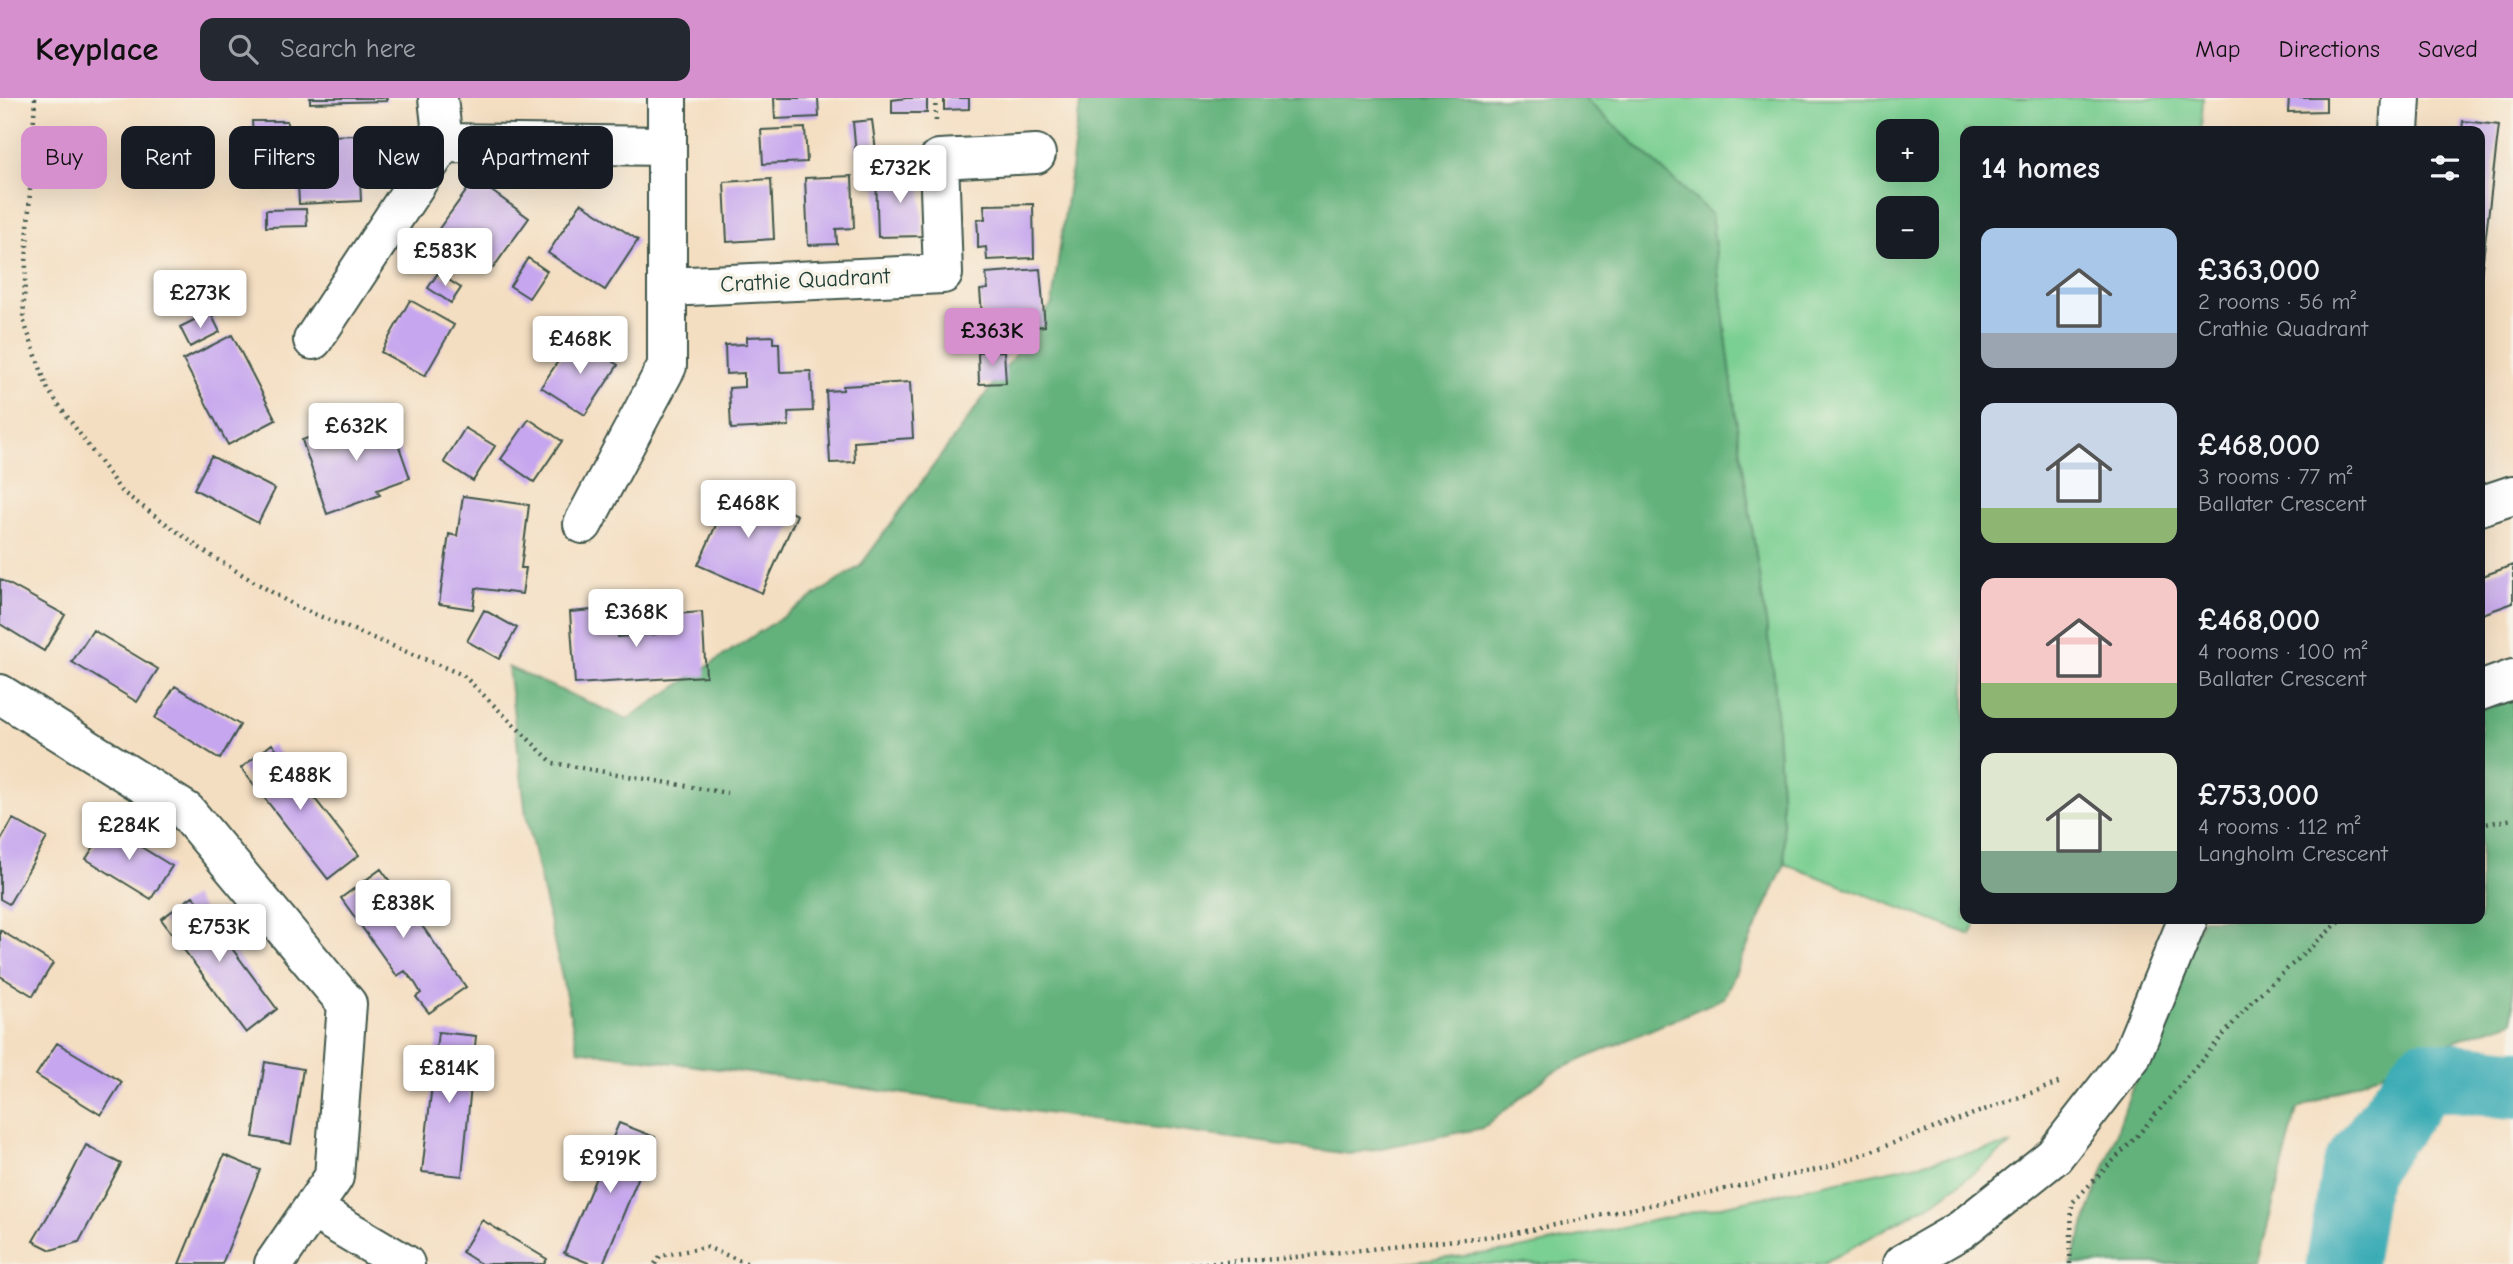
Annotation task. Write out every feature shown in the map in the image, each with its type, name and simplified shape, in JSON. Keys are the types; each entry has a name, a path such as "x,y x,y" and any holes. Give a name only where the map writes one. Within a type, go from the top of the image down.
{"street":[{"path":"438,98 441,126"},
{"path":"583,524 667,366 667,98"},
{"path":"2399,126 2401,98"},
{"path":"444,142 667,146"},
{"name":"Crathie Quadrant","path":"668,287 943,274 939,159 1036,154"},
{"path":"313,341 412,189"},
{"path":"2485,504 2513,495"},
{"path":"2485,689 2513,679"},
{"path":"1,698 186,811 346,1004 334,1177 274,1264"},
{"path":"1902,1264 1961,1230 2053,1156 2131,1057 2186,924"},
{"path":"312,1209 405,1264"}],"path":[{"path":"36,98 23,319 48,390 121,491 208,554 295,606 463,675 553,763 727,793"},
{"path":"2485,824 2513,819"},
{"path":"2070,1264 2071,1203 2138,1135 2253,1000 2337,924"},
{"path":"1192,1264 1277,1259 1512,1234 1825,1168 2067,1080"},
{"path":"655,1264 660,1256 706,1247 749,1264"}],"green space":[{"path":"1081,98 1584,98 1711,214 1738,433 1774,676 1785,864 1724,998 1553,1072 1483,1128 1350,1154 578,1050 526,815 508,667 627,719 860,566 1052,304"},
{"path":"1584,98 2203,98 2201,126 1960,126 1960,924 1976,924 1971,935 1785,864 1774,676 1738,433 1711,214"},
{"path":"2513,699 2513,1021 2469,1035 2297,1109 2258,1264 2071,1264 2140,1065 2200,924 2485,924 2485,708"},
{"path":"2012,1144 1936,1201 1822,1264 1396,1264 1515,1250"}],"building":[{"path":"310,98 387,98 387,101 310,103"},
{"path":"774,98 818,98 819,117 775,119"},
{"path":"927,98 927,113 892,113 892,100"},
{"path":"944,98 969,98 969,109 944,110"},
{"path":"2289,98 2326,98 2326,111 2288,112"},
{"path":"872,120 876,151 856,154 853,122"},
{"path":"252,121 287,121 287,126 252,126"},
{"path":"2463,121 2499,125 2485,243 2485,126 2462,126"},
{"path":"805,128 807,162 763,164 761,130"},
{"path":"353,135 353,189 360,189 361,201 299,204 298,189 339,189 339,136"},
{"path":"921,173 923,236 878,237 876,175"},
{"path":"852,176 854,228 836,229 837,244 808,245 805,178"},
{"path":"771,179 774,239 727,242 724,182"},
{"path":"468,189 489,189 529,218 493,268 438,230"},
{"path":"581,203 638,240 605,290 548,253"},
{"path":"1033,204 1034,258 987,260 986,247 978,248 977,219 985,219 984,205"},
{"path":"306,209 307,226 266,227 266,210"},
{"path":"528,258 547,271 529,298 510,286"},
{"path":"1040,269 1045,326 990,331 988,314 982,315 980,290 988,289 986,273"},
{"path":"438,273 461,288 451,303 428,288"},
{"path":"410,300 454,325 425,376 381,352"},
{"path":"210,312 220,332 190,347 180,327"},
{"path":"232,335 276,420 228,445 183,360"},
{"path":"773,336 773,343 779,343 780,372 811,371 813,411 788,412 789,426 731,429 729,388 744,387 744,373 726,374 725,345 747,344 747,337"},
{"path":"574,337 618,365 585,415 541,387"},
{"path":"1004,351 1006,383 979,384 978,352"},
{"path":"910,382 913,438 854,442 855,462 830,463 826,391 843,390 843,386"},
{"path":"388,415 410,478 377,490 380,495 327,514 302,440 328,431 330,435"},
{"path":"529,419 562,441 534,482 501,459"},
{"path":"465,428 495,446 473,481 444,462"},
{"path":"211,456 275,489 258,523 194,489"},
{"path":"733,487 797,515 762,593 698,565"},
{"path":"463,496 529,505 521,568 526,568 522,594 476,588 473,609 439,604 449,534 457,536"},
{"path":"2513,565 2513,603 2485,613 2485,575"},
{"path":"0,579 65,615 44,651 0,624"},
{"path":"617,608 618,637 656,634 656,622 676,621 676,614 702,612 706,676 575,684 570,612"},
{"path":"484,610 517,628 499,659 467,641"},
{"path":"93,630 158,669 137,702 72,662"},
{"path":"175,686 240,725 220,759 155,718"},
{"path":"272,744 359,855 328,879 241,768"},
{"path":"13,819 47,838 9,904 0,899 0,842"},
{"path":"107,826 172,866 151,899 86,859"},
{"path":"381,869 466,987 429,1013 416,997 421,993 415,983 405,971 397,976 341,898"},
{"path":"193,896 277,1009 246,1033 161,919"},
{"path":"0,930 53,963 33,996 0,976"},
{"path":"438,1032 476,1036 462,1176 422,1172"},
{"path":"57,1043 122,1082 101,1115 36,1075"},
{"path":"265,1062 303,1069 291,1144 253,1137"},
{"path":"619,1123 655,1137 603,1264 591,1264 564,1253"},
{"path":"86,1145 121,1164 79,1242 51,1250 33,1241"},
{"path":"224,1155 260,1170 222,1264 179,1264"},
{"path":"482,1220 547,1259 544,1264 481,1264 462,1252"}],"waterway":[{"path":"2341,1264 2356,1170 2425,1075 2513,1084"}]}
